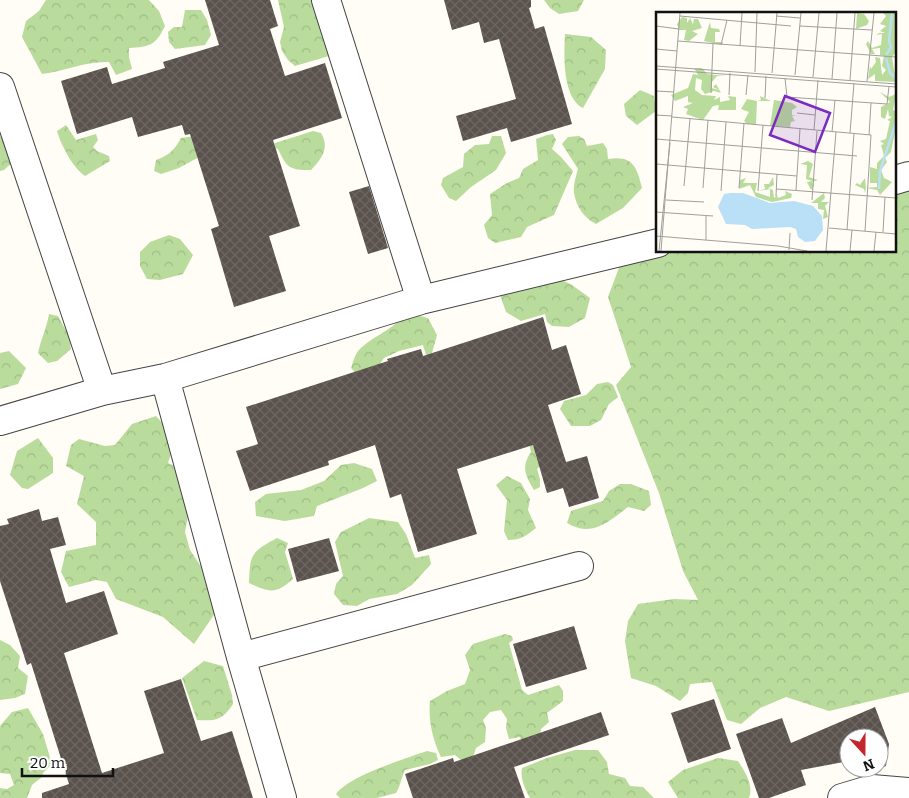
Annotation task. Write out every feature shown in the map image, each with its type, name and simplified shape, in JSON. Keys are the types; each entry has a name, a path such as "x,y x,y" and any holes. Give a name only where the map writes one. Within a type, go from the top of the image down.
{"street":[{"path":"326,0 421,300"},
{"path":"0,87 102,391"},
{"path":"896,180 909,176"},
{"path":"0,422 102,391 165,378 421,300 656,243"},
{"path":"165,378 241,658 282,798"},
{"path":"241,658 579,566"},
{"path":"842,798 872,788 909,792"}],"green space":[{"path":"46,0 149,0 159,11 165,26 159,37 152,44 129,48 132,69 116,75 109,62 100,62 42,74 22,37 26,21 39,11"},
{"path":"278,0 341,0 339,6 342,19 350,27 353,41 339,53 295,66 282,51 280,42 284,27"},
{"path":"544,0 584,0 578,11 559,14 550,8"},
{"path":"185,10 201,10 207,20 211,35 205,45 175,49 169,42 168,32 174,27 182,27"},
{"path":"565,34 591,37 606,50 605,69 583,108 576,103 568,85 564,53"},
{"path":"640,90 654,96 656,111 637,125 626,116 624,104"},
{"path":"66,125 76,140 96,134 98,140 93,147 97,151 109,156 110,161 85,176 76,168 61,143 57,131"},
{"path":"313,131 321,133 324,138 325,148 324,153 311,170 290,167 278,149 274,148 272,144"},
{"path":"553,134 556,140 552,149 573,171 554,215 527,227 521,237 495,243 488,238 484,225 492,215 490,194 519,178 523,169 538,160 536,139"},
{"path":"202,135 199,157 179,168 161,174 154,171 156,160 171,152 181,138"},
{"path":"0,136 11,144 15,160 4,170 0,171"},
{"path":"492,136 501,136 506,153 496,170 471,187 456,201 449,198 441,185 443,178 463,167 464,154 475,145 489,144"},
{"path":"579,136 584,139 587,146 603,143 607,149 608,159 623,159 632,164 638,174 642,188 623,208 596,224 584,215 577,202 574,187 578,169 562,144 568,137"},
{"path":"909,164 909,692 829,711 786,697 760,708 741,724 727,720 712,682 690,684 688,693 680,701 656,686 631,678 625,641 628,621 638,604 674,599 698,600 683,571 659,493 616,385 631,367 608,297 620,265 656,252 896,252 896,167"},
{"path":"169,235 180,239 193,255 183,274 160,280 147,279 140,266 140,252 150,242"},
{"path":"556,277 572,285 590,298 585,318 569,327 552,326 547,322 545,314 521,321 506,312 500,295 514,283"},
{"path":"49,314 58,316 69,336 71,349 57,361 48,363 38,353"},
{"path":"413,314 428,318 437,335 432,353 426,355 423,345 399,351 384,358 378,367 361,379 351,368 358,352 364,345 393,326 402,316"},
{"path":"9,351 26,368 18,384 0,389 0,353"},
{"path":"608,382 613,385 618,397 609,404 601,420 590,426 571,426 560,409 564,401 586,395 597,384"},
{"path":"156,416 164,425 172,451 168,463 205,480 189,511 185,532 190,550 200,565 235,584 194,644 163,617 116,599 107,582 96,580 69,587 61,572 66,551 96,545 96,522 77,504 84,476 66,466 71,445 79,439 105,446 115,445 132,424"},
{"path":"545,429 542,464 537,469 540,487 534,490 525,471 526,462 531,452 528,438"},
{"path":"38,438 53,458 53,473 28,489 22,488 10,475 17,451"},
{"path":"354,463 372,469 377,481 317,506 314,516 285,521 256,516 255,502 266,494 301,490 324,481 341,465"},
{"path":"507,476 521,483 530,499 528,510 536,528 523,537 513,540 508,540 504,531 507,500 496,485"},
{"path":"620,484 631,484 649,491 651,505 644,511 628,507 607,523 592,528 584,529 567,523 571,511 603,501 609,491"},
{"path":"369,518 398,522 406,534 415,558 429,555 431,564 412,585 397,594 369,599 357,606 343,605 334,594 336,584 343,576 335,542 341,532"},
{"path":"277,538 288,543 285,552 293,579 276,590 267,590 249,583 251,560 254,555 262,547"},
{"path":"505,634 512,636 513,640 509,643 522,690 528,695 559,685 563,691 563,701 547,713 549,722 541,729 540,736 523,746 520,737 509,739 506,728 507,719 501,710 490,712 483,720 486,728 485,742 476,748 473,757 461,760 455,755 441,757 432,730 430,701 447,691 465,684 470,670 465,655 473,644"},
{"path":"0,640 10,645 20,656 18,668 28,676 25,694 15,698 0,700"},
{"path":"204,661 223,666 232,695 233,704 229,710 222,717 213,720 197,720 182,678"},
{"path":"28,708 43,734 52,764 43,773 42,777 32,785 27,798 0,798 0,788 7,789 14,785 10,774 0,773 0,726 12,712"},
{"path":"575,750 598,750 607,762 609,774 625,778 630,786 643,787 654,798 530,798 522,780 522,768"},
{"path":"427,751 436,753 438,760 430,764 405,770 396,793 377,798 340,798 336,794 343,787 364,775"},
{"path":"718,758 738,761 750,783 749,798 678,798 668,782 683,770"}],"building":[{"path":"205,0 270,0 278,26 270,29 285,76 325,63 342,118 273,140 300,226 269,236 286,291 234,307 211,229 219,226 190,134 185,135 182,125 138,137 132,117 77,134 61,81 107,67 112,84 165,68 163,62 219,45"},
{"path":"444,0 531,0 531,7 529,8 535,29 544,26 572,124 511,142 507,128 463,141 456,116 516,99 499,39 484,43 479,22 452,30"},
{"path":"369,186 388,248 368,254 349,192"},
{"path":"543,317 552,350 566,345 581,394 548,405 566,462 587,456 599,498 569,507 563,488 547,493 533,445 457,469 477,534 418,552 401,494 390,498 375,445 328,461 329,465 250,491 236,451 258,444 246,407 388,361 387,359 421,349 423,356"},
{"path":"39,509 42,521 58,517 66,545 50,549 66,603 104,591 118,634 64,653 102,773 164,753 144,691 181,679 201,741 232,731 253,798 42,798 42,793 69,784 31,663 27,665 0,581 0,526 9,524 7,519"},
{"path":"329,538 339,571 297,582 288,549"},
{"path":"574,626 587,669 526,687 513,644"},
{"path":"714,699 731,749 688,763 671,713"},
{"path":"875,707 883,728 839,728 839,763 801,770 806,785 769,798 759,798 736,734 782,718 791,743"},
{"path":"601,712 609,735 514,767 525,798 413,798 405,774 453,758 454,762"}]}
